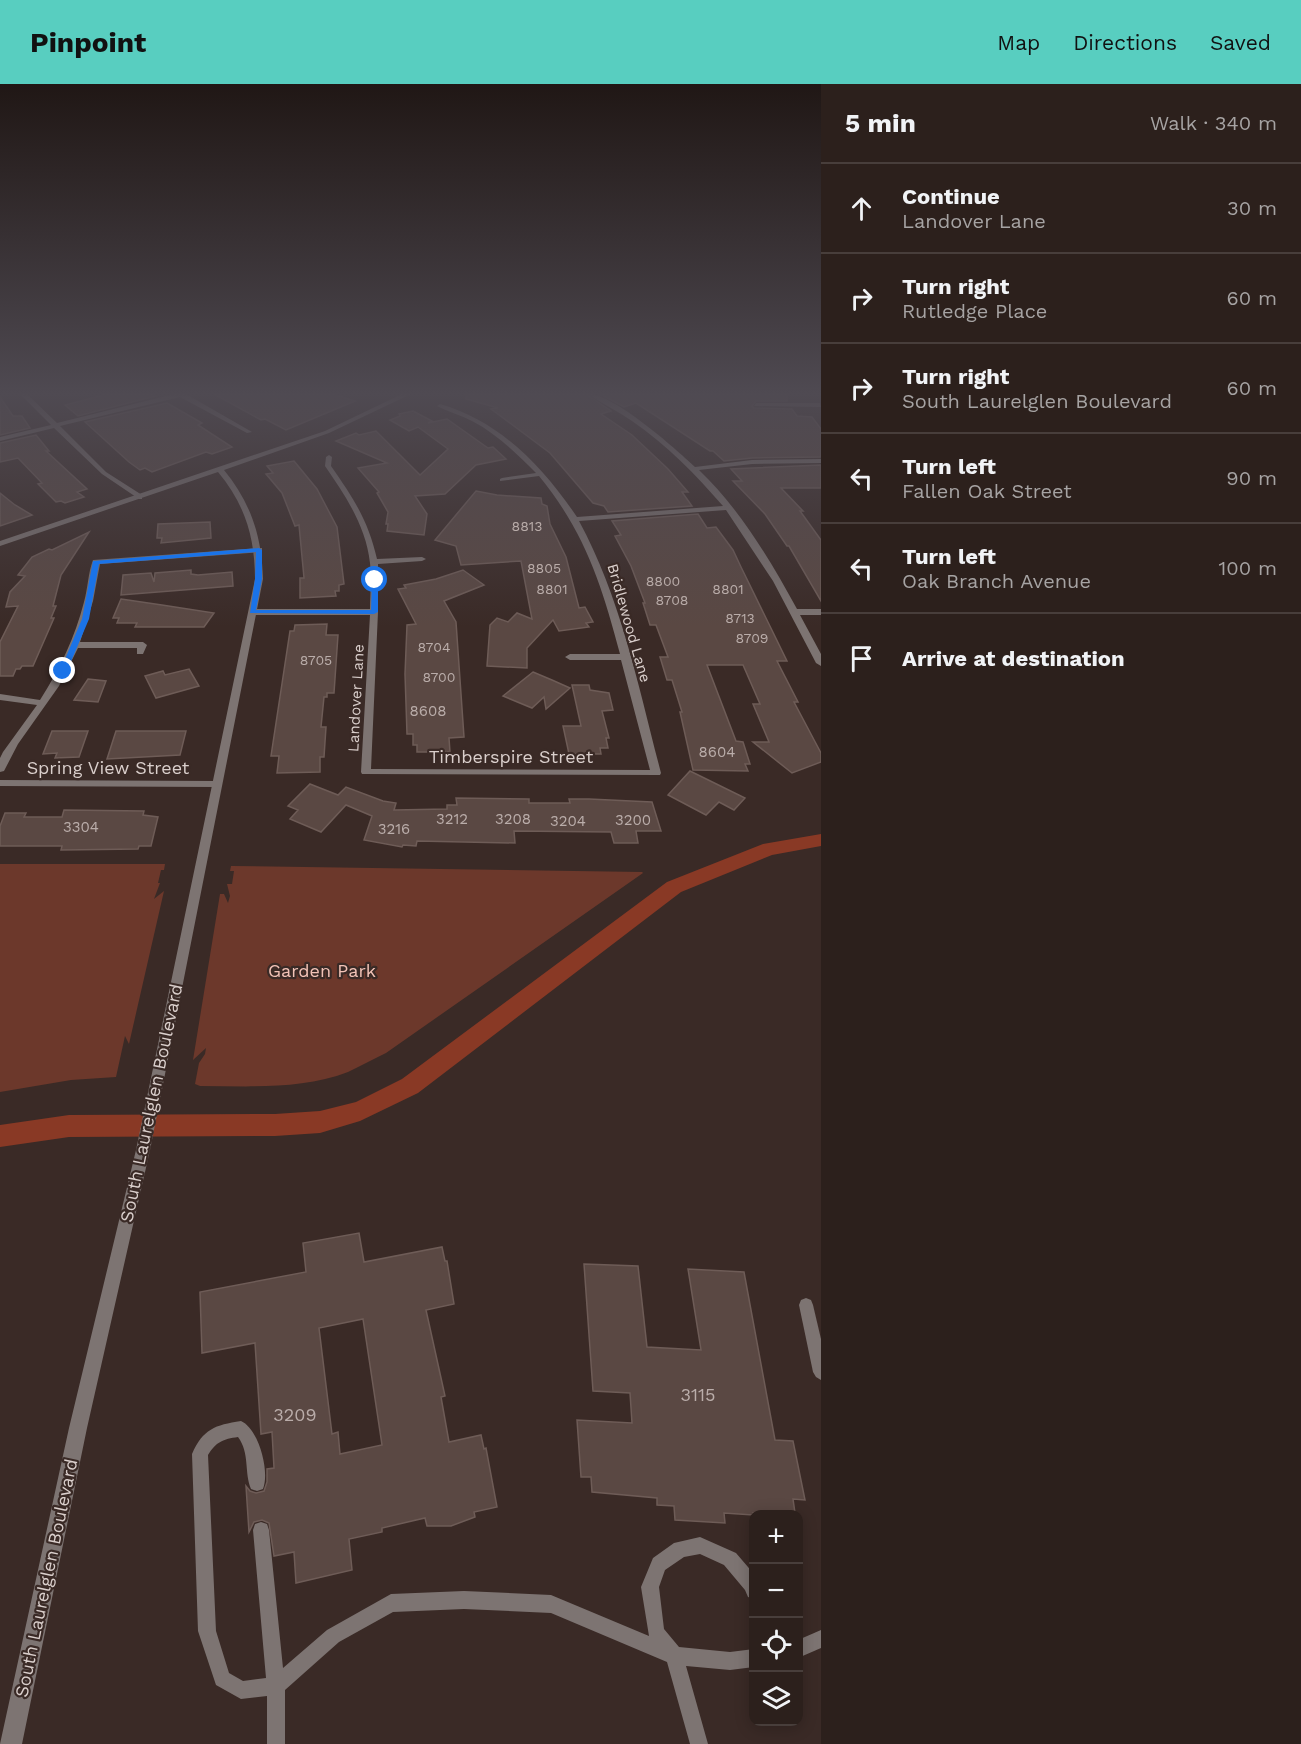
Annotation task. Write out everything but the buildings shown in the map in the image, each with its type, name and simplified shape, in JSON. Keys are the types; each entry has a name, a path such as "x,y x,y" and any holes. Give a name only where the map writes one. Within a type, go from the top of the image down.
{"street":[{"path":"102,471 139,497"},
{"path":"0,544 213,471"},
{"name":"South Laurelglen Boulevard","path":"11,1744 78,1428 154,1099 259,579 259,550 250,513 242,497 222,471"},
{"name":"Landover Lane","path":"332,471 363,521 374,562 374,612 366,772"},
{"name":"Bridlewood Lane","path":"539,471 575,519 604,579 656,772"},
{"path":"695,471 729,508 763,555 821,663"},
{"path":"502,480 542,474"},
{"path":"575,519 729,508"},
{"path":"0,770 13,745 43,703 76,645 88,608 96,562 259,550"},
{"path":"374,562 422,559"},
{"path":"252,612 374,612"},
{"path":"795,612 821,612"},
{"path":"76,645 143,645 140,652"},
{"path":"570,657 625,657"},
{"path":"3,697 43,703"},
{"name":"Timberspire Street","path":"366,772 656,772"},
{"name":"Spring View Street","path":"0,783 216,784"}],"lane":[{"path":"806,1305 821,1372"},
{"path":"257,1484 254,1457 248,1436 241,1429 221,1431 207,1438 200,1454 207,1631 222,1679 241,1690 276,1686 333,1636 391,1603 464,1600 551,1604 674,1656 730,1661 749,1659"},
{"path":"261,1530 276,1686 276,1744"},
{"path":"699,1744 674,1656 656,1633 650,1587 659,1564 680,1549 700,1545 730,1559 749,1581"},
{"path":"803,1647 821,1639"}],"green space":[{"path":"0,864 165,864 164,870 161,870 158,883 160,883 154,899 164,891 129,1044 125,1036 116,1077 71,1080 0,1092"},
{"name":"Garden Park","path":"231,866 643,873 386,1053 353,1070 330,1078 293,1084 200,1086 195,1084 199,1063 206,1048 193,1060 220,894 224,894 228,903 230,896 227,884 232,884 234,871 230,871"}],"waterway":[{"path":"0,1136 69,1126 275,1125 320,1122 360,1111 410,1086 674,887 769,849 821,840"}],"route":[{"path":"63,671 86,619 96,562 259,550 259,579 252,612 374,612 375,580"}]}
